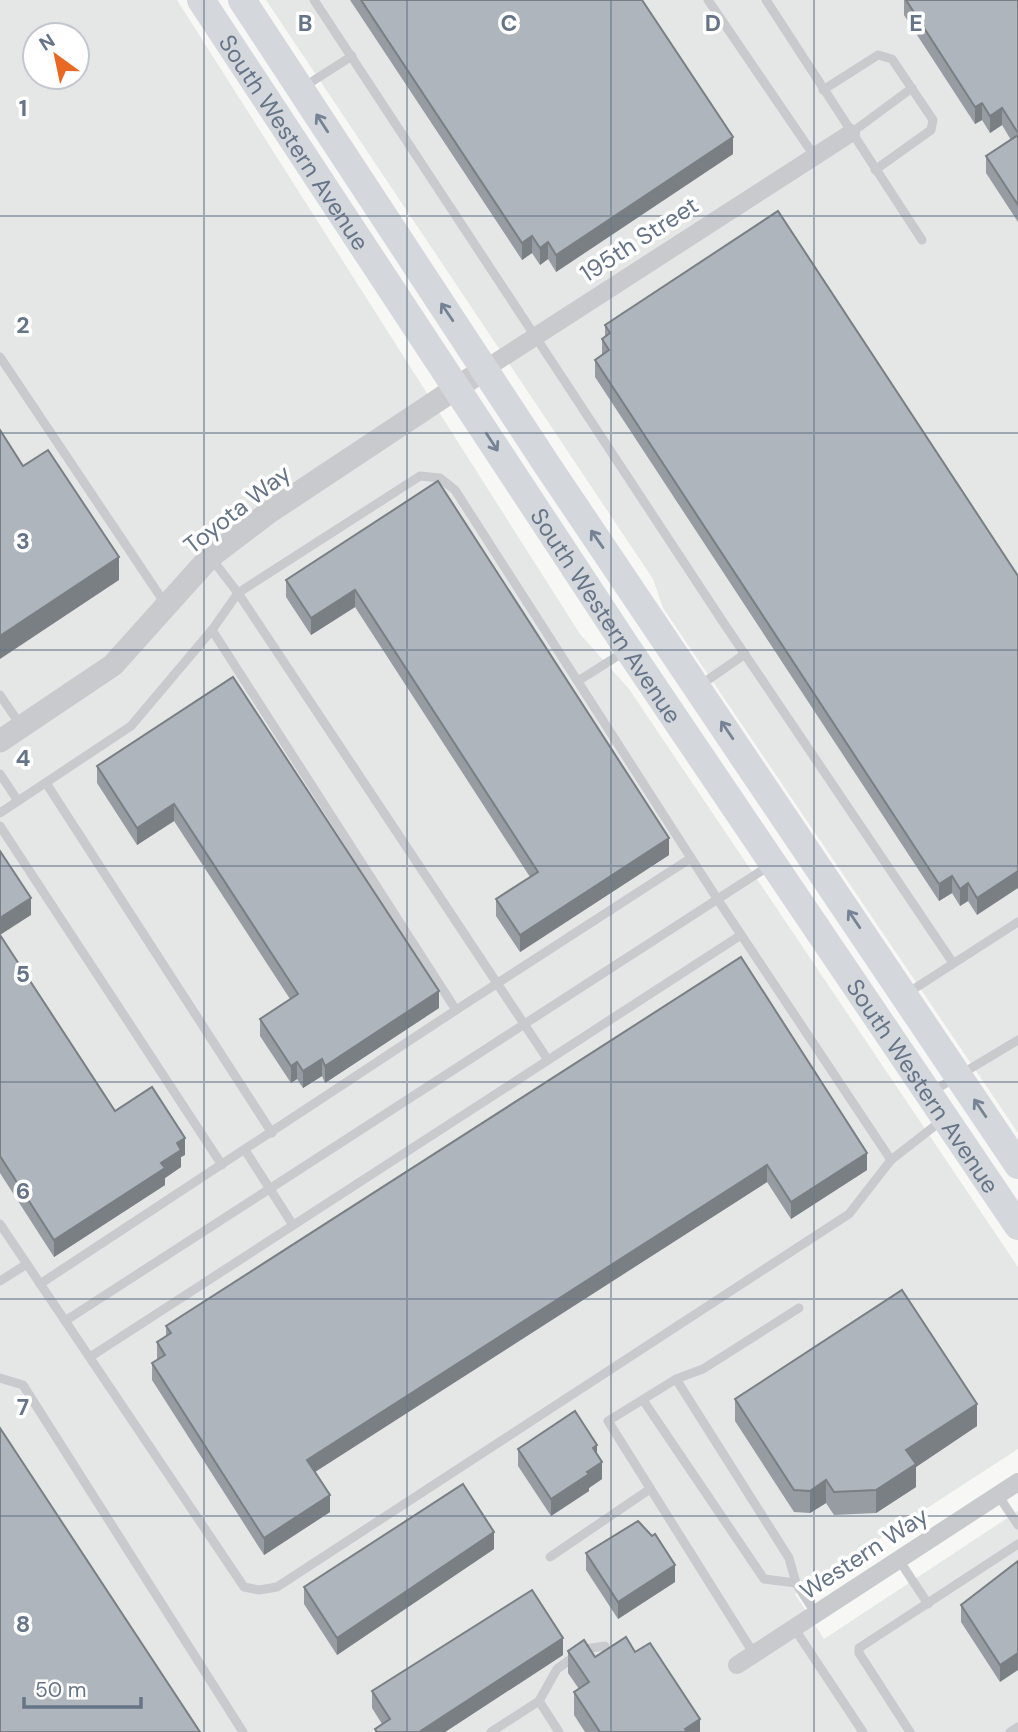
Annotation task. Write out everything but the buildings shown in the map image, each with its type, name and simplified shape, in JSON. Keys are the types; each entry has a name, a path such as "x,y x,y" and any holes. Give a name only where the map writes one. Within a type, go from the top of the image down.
{"main road":[{"name":"South Western Avenue","path":"201,0 628,649 1018,1226"},
{"name":"South Western Avenue","path":"242,0 485,369 1018,1165"}],"street":[{"name":"195th Street","path":"457,388 851,133"},
{"name":"Toyota Way","path":"0,741 113,665 210,557 268,513 457,388"},
{"name":"Western Way","path":"737,1665 1018,1482"}],"lane":[{"path":"314,0 745,654 953,963"},
{"path":"708,0 815,156"},
{"path":"766,0 922,240"},
{"path":"824,90 878,55 892,59 933,120 932,130 875,170"},
{"path":"300,89 352,57"},
{"path":"851,133 912,88"},
{"path":"0,357 166,607"},
{"path":"0,813 131,726 212,630 238,593 419,476 440,478 455,490 718,900 891,1160"},
{"path":"210,557 238,593 548,1060"},
{"path":"212,630 456,1010"},
{"path":"578,681 628,649"},
{"path":"698,687 745,654"},
{"path":"0,695 21,727"},
{"path":"0,774 18,801"},
{"path":"46,783 272,1132"},
{"path":"0,826 222,1165"},
{"path":"40,1284 691,858"},
{"path":"65,1321 774,863"},
{"path":"904,995 1018,922"},
{"path":"90,1357 741,935"},
{"path":"929,1094 1018,1040"},
{"path":"0,1224 244,1587 259,1590 277,1587 849,1214 891,1160 945,1118"},
{"path":"245,1150 293,1225"},
{"path":"0,1281 27,1264"},
{"path":"754,1654 608,1421 676,1379 703,1369 799,1308"},
{"path":"0,1378 23,1385 243,1732"},
{"path":"676,1379 789,1558 796,1583 816,1614"},
{"path":"643,1400 764,1579 796,1583"},
{"path":"550,1558 650,1489"},
{"path":"998,1495 1018,1525"},
{"path":"911,1732 859,1653 859,1648 1018,1544"},
{"path":"899,1560 928,1604"},
{"path":"794,1628 863,1732"},
{"path":"491,1732 539,1701 557,1669 585,1649 605,1646"},
{"path":"539,1701 559,1732"},
{"path":"1010,1732 1018,1727"}],"shaded area":[{"path":"0,0 177,0 580,634 629,689 1018,1267 1018,1449 795,1594 824,1639 1018,1511 1018,1732 0,1732"},
{"path":"266,0 1018,0 1018,1133 663,608 653,579"}]}
